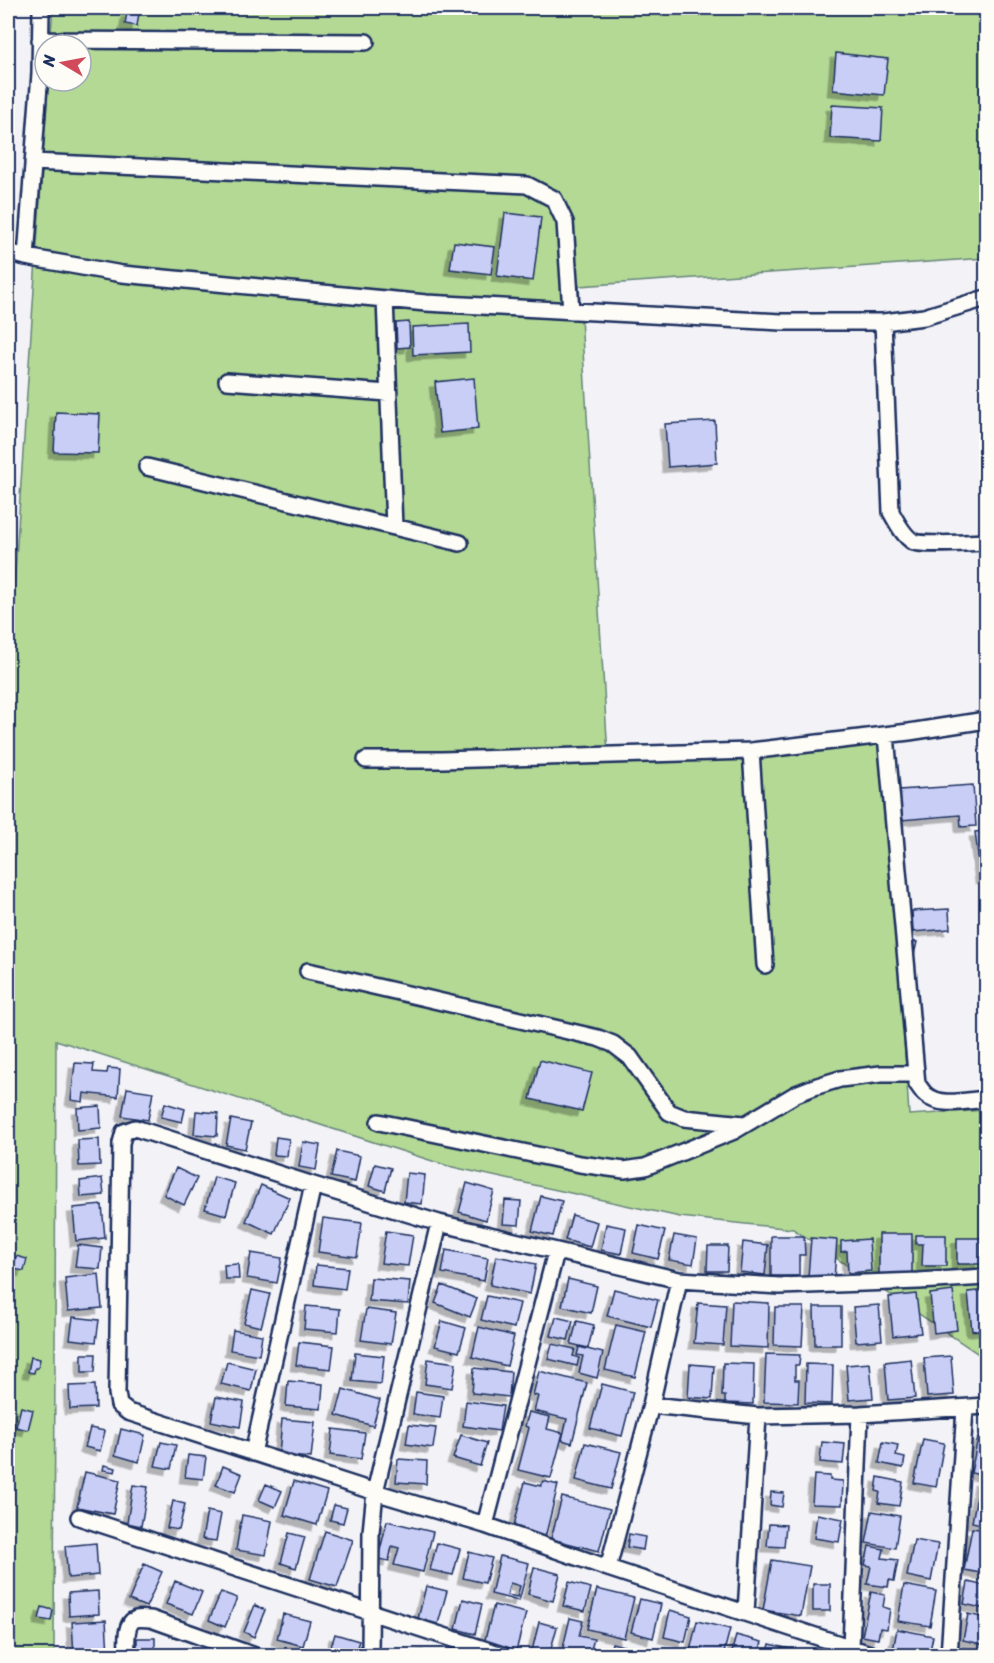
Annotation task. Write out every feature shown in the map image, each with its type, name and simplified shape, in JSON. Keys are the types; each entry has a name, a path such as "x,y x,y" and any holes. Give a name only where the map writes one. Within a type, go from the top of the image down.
{"street":[{"path":"40,33 41,8"},
{"path":"93,40 366,42"},
{"path":"26,257 38,93"},
{"path":"33,162 527,185 554,199 566,222 571,311"},
{"path":"8,252 122,274 385,299 781,322 883,322 924,317 987,298"},
{"path":"385,299 394,527"},
{"path":"883,322 891,512 901,530 914,542 987,542"},
{"path":"227,381 388,393"},
{"path":"147,467 460,543"},
{"path":"366,760 751,751 987,720"},
{"path":"886,735 917,1084 925,1095 936,1100 947,1102 987,1099"},
{"path":"751,751 765,965"},
{"path":"308,971 598,1038 613,1044 630,1057 669,1112 684,1118 744,1124"},
{"path":"379,1122 580,1164 624,1170 645,1167 734,1131 796,1094 840,1079 881,1074 915,1074"},
{"path":"876,1656 485,1525 128,1412 119,1405 117,1393 121,1143 124,1132 135,1128 439,1223 679,1280 780,1286 987,1277"},
{"path":"253,1453 313,1185"},
{"path":"370,1656 371,1532 375,1492 439,1223"},
{"path":"485,1525 556,1252"},
{"path":"608,1568 651,1405 679,1280"},
{"path":"651,1405 758,1416 860,1414 987,1406"},
{"path":"949,1656 965,1408"},
{"path":"851,1648 860,1414"},
{"path":"746,1612 758,1416"},
{"path":"79,1517 505,1656"},
{"path":"127,1656 127,1636 130,1624 140,1618 151,1619 252,1655"}],"green space":[{"path":"53,8 986,8 986,258 579,286 608,755 885,737 909,1115 986,1110 986,1359 793,1229 680,1217 448,1166 56,1040 54,1655 8,1656 8,676 47,93 93,93 93,33 51,33"}],"building":[{"path":"127,12 139,13 137,26 125,24"},
{"path":"836,53 888,59 884,95 833,90"},
{"path":"832,105 883,108 881,141 830,138"},
{"path":"505,213 541,217 533,281 497,276"},
{"path":"454,242 495,247 491,274 450,269"},
{"path":"409,322 410,347 397,348 396,323"},
{"path":"469,324 470,352 413,355 412,327"},
{"path":"474,378 478,429 440,433 435,382"},
{"path":"56,412 100,414 98,453 54,452"},
{"path":"715,421 717,463 668,467 665,424"},
{"path":"973,785 976,826 961,827 960,815 901,820 899,790"},
{"path":"986,831 986,877 981,878 975,832"},
{"path":"949,909 950,929 913,932 912,911"},
{"path":"908,941 917,942 914,955 905,953"},
{"path":"540,1060 592,1073 582,1111 530,1099"},
{"path":"75,1063 94,1064 93,1072 107,1073 108,1068 120,1069 118,1097 84,1093 83,1102 71,1100"},
{"path":"127,1088 153,1092 148,1120 122,1116"},
{"path":"165,1103 185,1109 182,1122 161,1117"},
{"path":"100,1106 101,1128 78,1130 77,1108"},
{"path":"196,1111 218,1113 217,1136 194,1134"},
{"path":"231,1119 251,1123 245,1149 226,1145"},
{"path":"276,1137 289,1139 287,1156 274,1155"},
{"path":"99,1139 100,1165 79,1166 78,1140"},
{"path":"303,1142 320,1145 316,1170 299,1167"},
{"path":"337,1151 360,1156 355,1182 331,1177"},
{"path":"375,1164 391,1168 385,1191 369,1186"},
{"path":"176,1168 197,1178 184,1205 164,1195"},
{"path":"407,1173 425,1175 422,1204 404,1202"},
{"path":"214,1177 235,1183 226,1215 205,1209"},
{"path":"102,1178 104,1195 81,1197 80,1181"},
{"path":"467,1183 494,1191 486,1220 459,1212"},
{"path":"261,1185 290,1198 274,1234 246,1221"},
{"path":"541,1196 562,1201 553,1236 532,1231"},
{"path":"505,1200 521,1201 519,1225 503,1224"},
{"path":"102,1205 105,1238 76,1241 73,1208"},
{"path":"572,1215 597,1222 590,1247 565,1240"},
{"path":"323,1218 362,1223 357,1257 318,1252"},
{"path":"606,1224 626,1228 621,1254 601,1250"},
{"path":"639,1225 665,1231 658,1259 633,1253"},
{"path":"386,1231 413,1235 408,1266 381,1263"},
{"path":"879,1234 912,1234 912,1276 879,1276"},
{"path":"674,1235 697,1239 693,1264 669,1260"},
{"path":"916,1235 946,1235 946,1266 922,1266 923,1244 916,1244"},
{"path":"771,1236 804,1236 805,1255 799,1255 799,1276 771,1276"},
{"path":"811,1238 837,1240 834,1279 808,1277"},
{"path":"957,1238 981,1238 981,1264 957,1264"},
{"path":"869,1239 871,1271 848,1273 847,1251 841,1252 841,1241"},
{"path":"743,1242 768,1245 765,1275 740,1272"},
{"path":"78,1245 102,1248 100,1269 75,1267"},
{"path":"708,1246 728,1246 727,1271 707,1271"},
{"path":"446,1250 488,1258 484,1281 442,1273"},
{"path":"251,1253 282,1258 277,1283 247,1278"},
{"path":"16,1256 27,1259 24,1271 13,1269"},
{"path":"496,1256 536,1264 530,1294 490,1285"},
{"path":"238,1264 239,1279 225,1279 224,1265"},
{"path":"316,1265 348,1268 345,1289 314,1285"},
{"path":"99,1274 102,1308 68,1311 65,1278"},
{"path":"371,1278 410,1281 408,1304 369,1301"},
{"path":"568,1279 597,1286 591,1313 562,1306"},
{"path":"442,1285 477,1299 470,1317 435,1303"},
{"path":"614,1289 658,1300 651,1327 607,1316"},
{"path":"252,1290 270,1294 261,1327 244,1323"},
{"path":"986,1290 986,1329 972,1331 968,1292"},
{"path":"953,1291 957,1330 934,1333 930,1294"},
{"path":"916,1294 921,1333 893,1336 889,1297"},
{"path":"487,1296 520,1303 514,1328 481,1320"},
{"path":"732,1301 769,1303 768,1348 730,1346"},
{"path":"698,1303 726,1305 723,1345 694,1343"},
{"path":"879,1305 882,1340 856,1342 853,1307"},
{"path":"306,1306 340,1309 338,1332 304,1329"},
{"path":"775,1307 804,1307 802,1346 774,1345"},
{"path":"814,1307 841,1307 841,1345 815,1345"},
{"path":"366,1309 396,1313 391,1344 361,1340"},
{"path":"73,1317 99,1320 96,1342 70,1339"},
{"path":"556,1317 573,1321 568,1340 551,1336"},
{"path":"442,1321 466,1328 459,1352 435,1346"},
{"path":"577,1321 594,1325 588,1348 571,1344"},
{"path":"616,1325 646,1332 635,1377 605,1370"},
{"path":"479,1327 514,1336 507,1366 472,1357"},
{"path":"233,1330 262,1335 259,1355 230,1350"},
{"path":"299,1342 334,1346 331,1369 296,1365"},
{"path":"552,1344 575,1349 573,1356 579,1358 577,1366 548,1359"},
{"path":"579,1347 603,1353 597,1378 579,1373 583,1356 577,1355"},
{"path":"355,1353 384,1356 381,1384 352,1381"},
{"path":"82,1354 96,1354 95,1372 82,1372"},
{"path":"766,1354 800,1355 799,1365 795,1365 795,1380 799,1380 798,1403 764,1402"},
{"path":"951,1356 954,1395 927,1397 924,1358"},
{"path":"31,1357 40,1359 34,1373 28,1372"},
{"path":"428,1359 456,1363 452,1388 425,1384"},
{"path":"911,1359 915,1398 888,1400 885,1362"},
{"path":"227,1362 256,1369 251,1391 221,1384"},
{"path":"723,1363 754,1364 753,1404 725,1403 725,1396 722,1396"},
{"path":"870,1363 873,1398 849,1400 846,1365"},
{"path":"690,1364 714,1366 712,1399 688,1397"},
{"path":"806,1364 833,1365 832,1404 805,1403"},
{"path":"474,1368 511,1372 509,1397 472,1393"},
{"path":"539,1371 587,1383 572,1443 562,1440 567,1419 534,1411 538,1396 533,1395"},
{"path":"288,1381 323,1384 321,1409 286,1406"},
{"path":"602,1384 633,1392 622,1436 590,1428"},
{"path":"95,1385 96,1408 70,1409 69,1386"},
{"path":"343,1389 380,1400 373,1426 336,1415"},
{"path":"416,1392 443,1396 440,1418 413,1414"},
{"path":"216,1397 244,1402 240,1427 211,1421"},
{"path":"466,1401 503,1406 499,1431 463,1426"},
{"path":"21,1407 33,1410 28,1430 16,1427"},
{"path":"529,1412 550,1417 547,1429 563,1433 551,1478 518,1470 529,1428 525,1426"},
{"path":"282,1419 315,1422 311,1458 279,1455"},
{"path":"409,1425 436,1428 433,1448 406,1444"},
{"path":"90,1428 105,1431 100,1451 85,1447"},
{"path":"121,1429 145,1435 139,1462 115,1455"},
{"path":"333,1429 365,1433 361,1459 330,1455"},
{"path":"461,1435 487,1443 480,1466 453,1458"},
{"path":"978,1437 986,1438 986,1476 971,1473"},
{"path":"923,1439 944,1443 936,1487 914,1483"},
{"path":"161,1442 176,1445 171,1469 155,1466"},
{"path":"822,1442 845,1444 843,1464 820,1462"},
{"path":"883,1442 898,1445 896,1456 905,1458 903,1468 879,1463"},
{"path":"585,1443 621,1452 611,1489 576,1480"},
{"path":"188,1455 206,1457 203,1479 185,1477"},
{"path":"398,1459 427,1461 426,1484 396,1482"},
{"path":"104,1465 116,1468 115,1472 103,1470"},
{"path":"223,1466 242,1474 235,1492 216,1485"},
{"path":"85,1472 120,1480 113,1514 77,1507"},
{"path":"814,1475 830,1476 830,1480 843,1481 842,1505 812,1504"},
{"path":"878,1477 903,1482 899,1506 878,1503 880,1492 876,1491"},
{"path":"980,1480 986,1481 986,1525 972,1522"},
{"path":"294,1481 327,1491 317,1525 284,1515"},
{"path":"543,1481 558,1485 544,1542 512,1533 525,1482 541,1486"},
{"path":"266,1484 282,1491 275,1507 259,1500"},
{"path":"133,1485 148,1487 141,1526 127,1523"},
{"path":"771,1492 784,1493 782,1507 770,1505"},
{"path":"562,1497 610,1509 599,1551 551,1539"},
{"path":"173,1501 185,1504 179,1530 167,1528"},
{"path":"334,1505 347,1508 343,1523 330,1520"},
{"path":"207,1511 221,1514 216,1541 202,1539"},
{"path":"872,1511 900,1516 895,1548 866,1543"},
{"path":"817,1514 843,1519 839,1542 814,1538"},
{"path":"242,1515 272,1521 266,1555 236,1550"},
{"path":"387,1521 433,1532 423,1572 394,1565 399,1548 392,1546 389,1561 378,1559"},
{"path":"769,1524 786,1525 784,1547 767,1546"},
{"path":"972,1528 986,1530 986,1574 964,1570"},
{"path":"325,1531 353,1540 337,1587 310,1579"},
{"path":"289,1533 305,1537 296,1568 281,1563"},
{"path":"629,1534 645,1537 643,1550 627,1547"},
{"path":"914,1540 938,1544 931,1581 907,1576"},
{"path":"96,1543 98,1575 68,1578 65,1546"},
{"path":"437,1543 460,1549 453,1575 430,1570"},
{"path":"869,1546 884,1549 882,1558 898,1560 894,1581 889,1580 888,1587 867,1584 871,1566 865,1565"},
{"path":"469,1552 492,1558 485,1583 463,1578"},
{"path":"500,1556 529,1563 519,1601 491,1594","holes":["510,1583 520,1586 517,1597 507,1595"]},
{"path":"772,1560 810,1566 801,1616 763,1610"},
{"path":"144,1564 162,1572 146,1607 129,1600"},
{"path":"534,1567 560,1574 553,1601 528,1594"},
{"path":"175,1581 202,1592 193,1614 166,1604"},
{"path":"569,1582 591,1588 585,1611 563,1606"},
{"path":"968,1582 986,1586 986,1609 964,1604"},
{"path":"813,1584 830,1584 830,1611 813,1611"},
{"path":"904,1585 936,1591 930,1626 898,1621"},
{"path":"426,1586 447,1591 438,1624 418,1619"},
{"path":"597,1589 634,1598 624,1638 587,1629"},
{"path":"98,1591 99,1614 69,1616 68,1593"},
{"path":"221,1592 237,1598 225,1627 209,1620"},
{"path":"871,1592 885,1595 883,1607 890,1609 887,1629 880,1628 878,1639 862,1636"},
{"path":"463,1599 482,1604 475,1634 456,1629"},
{"path":"640,1599 661,1604 653,1638 631,1632"},
{"path":"255,1605 265,1610 254,1637 244,1632"},
{"path":"494,1605 526,1613 515,1655 483,1647"},
{"path":"42,1607 53,1610 51,1621 39,1619"},
{"path":"670,1610 691,1616 685,1642 664,1637"},
{"path":"283,1614 310,1621 303,1646 277,1639"},
{"path":"968,1614 986,1618 986,1645 963,1640"},
{"path":"570,1618 583,1621 579,1636 594,1639 589,1656 561,1656"},
{"path":"106,1620 108,1654 74,1656 72,1622"},
{"path":"697,1621 730,1629 723,1656 689,1655"},
{"path":"539,1622 557,1627 549,1656 531,1655"},
{"path":"897,1629 933,1636 929,1656 892,1656"},
{"path":"335,1634 359,1641 354,1656 328,1656"},
{"path":"736,1635 762,1642 758,1656 731,1656"},
{"path":"137,1638 155,1638 155,1656 137,1656"},
{"path":"612,1643 631,1648 629,1656 609,1656"},
{"path":"770,1644 805,1653 805,1656 767,1656"},
{"path":"963,1648 986,1652 986,1656 961,1656"},
{"path":"423,1651 423,1656 385,1656 385,1653"}]}
